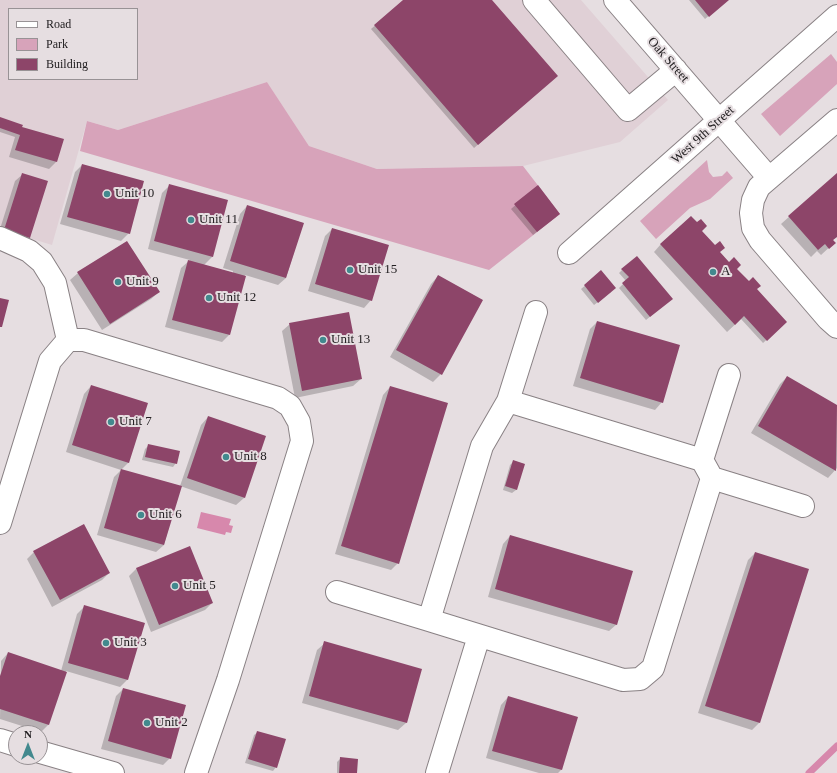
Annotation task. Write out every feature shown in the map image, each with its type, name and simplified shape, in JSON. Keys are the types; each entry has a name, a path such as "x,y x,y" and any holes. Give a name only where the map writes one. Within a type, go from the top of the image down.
{"street":[{"path":"534,0 628,110 676,70"},
{"name":"Oak Street","path":"615,0 769,178"},
{"name":"West 9th Street","path":"568,253 837,16"},
{"path":"837,120 759,187 753,200 751,213 753,228 760,240 828,319 837,326"},
{"path":"0,238 29,251 42,262 55,283 68,340"},
{"path":"428,620 482,446 508,401 536,312"},
{"path":"0,523 50,361 68,340 84,340 278,398 290,406 300,422 302,441 228,680 196,773"},
{"path":"337,592 623,680 640,679 653,668 707,469 728,375"},
{"path":"508,401 707,469 802,506"},
{"path":"437,773 479,636"},
{"path":"48,757 62,766 113,773"}],"shaded area":[{"path":"0,0 581,0 668,100 620,142 523,166 377,169 309,146 267,82 118,130 87,121 52,245 0,229"},
{"path":"201,512 231,519 229,525 233,526 231,533 226,532 225,535 197,528"}],"green space":[{"path":"831,54 837,62 837,84 780,136 761,114"},
{"path":"267,82 309,146 377,169 523,166 560,214 489,270 80,151 87,121 118,130"},
{"path":"707,160 709,172 713,177 722,176 727,171 733,178 710,199 690,208 656,239 640,221"}],"building":[{"path":"403,0 492,0 558,76 478,145 374,25"},
{"path":"695,0 729,0 709,17"},
{"path":"0,117 23,125 22,127 64,139 57,162 15,150 20,135 0,128"},
{"name":"Unit 10","path":"82,164 144,181 130,234 67,217"},
{"path":"22,173 48,181 30,238 4,230"},
{"path":"837,173 837,237 833,240 836,243 829,249 825,244 818,250 788,216"},
{"name":"Unit 11","path":"169,184 228,200 213,257 154,241"},
{"path":"538,185 560,214 537,232 514,204"},
{"path":"247,205 304,223 286,278 230,261"},
{"name":"A","path":"691,216 697,222 701,219 707,226 702,231 715,245 720,241 725,248 720,252 729,262 734,257 741,265 737,269 749,281 753,277 761,286 757,289 787,322 767,341 744,316 735,325 660,244"},
{"name":"Unit 15","path":"332,228 389,245 372,301 315,284"},
{"name":"Unit 9","path":"127,241 160,292 110,324 77,272"},
{"path":"637,256 673,299 650,317 622,283 629,277 621,269"},
{"name":"Unit 12","path":"188,260 246,276 230,335 172,320"},
{"path":"601,270 616,288 598,303 584,285"},
{"path":"438,275 483,300 442,375 396,350"},
{"path":"0,298 9,300 2,327 0,327"},
{"name":"Unit 13","path":"349,312 362,379 302,391 289,323"},
{"path":"597,321 680,345 663,403 580,378"},
{"path":"787,376 837,405 836,471 758,426"},
{"name":"Unit 7","path":"91,385 148,403 129,463 72,445"},
{"path":"390,386 448,403 399,564 341,546"},
{"name":"Unit 8","path":"208,416 266,436 245,498 187,478"},
{"path":"148,444 180,451 177,464 145,457"},
{"path":"513,460 525,464 517,490 505,486"},
{"name":"Unit 6","path":"121,469 182,486 164,545 104,528"},
{"path":"84,524 110,573 60,600 33,551"},
{"path":"510,535 633,571 617,625 495,589"},
{"name":"Unit 5","path":"190,546 213,603 159,625 136,568"},
{"path":"755,552 809,569 760,723 705,706"},
{"name":"Unit 3","path":"84,605 145,623 128,680 68,663"},
{"path":"324,641 422,669 407,723 309,696"},
{"path":"8,652 67,672 49,725 0,709 0,676"},
{"name":"Unit 2","path":"123,688 186,705 171,759 108,741"},
{"path":"508,696 578,717 562,770 492,751"},
{"path":"257,731 286,739 277,768 248,759"},
{"path":"340,757 358,759 357,773 339,773"}],"waterway":[{"path":"809,773 837,746"}],"place":[{"name":"Unit 10","path":"107,194"},
{"name":"Unit 11","path":"191,220"},
{"name":"Unit 15","path":"350,270"},
{"name":"A","path":"713,272"},
{"name":"Unit 9","path":"118,282"},
{"name":"Unit 12","path":"209,298"},
{"name":"Unit 13","path":"323,340"},
{"name":"Unit 7","path":"111,422"},
{"name":"Unit 8","path":"226,457"},
{"name":"Unit 6","path":"141,515"},
{"name":"Unit 5","path":"175,586"},
{"name":"Unit 3","path":"106,643"},
{"name":"Unit 2","path":"147,723"}]}
